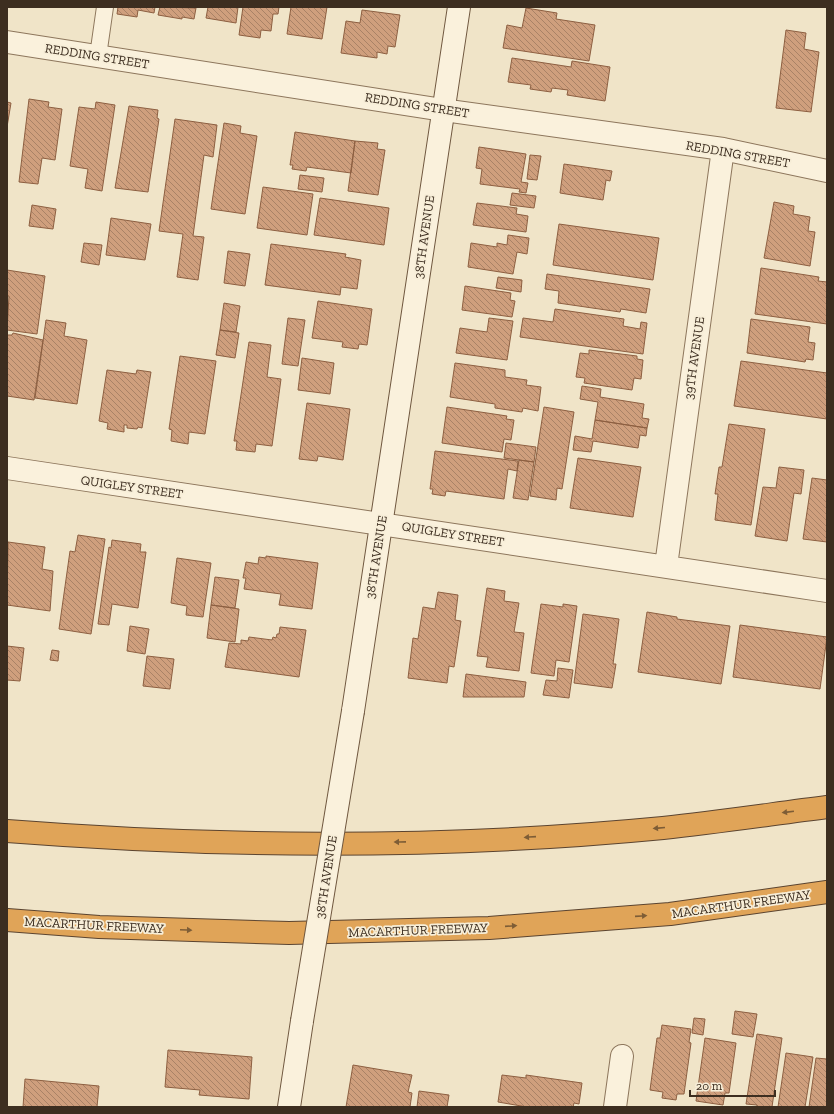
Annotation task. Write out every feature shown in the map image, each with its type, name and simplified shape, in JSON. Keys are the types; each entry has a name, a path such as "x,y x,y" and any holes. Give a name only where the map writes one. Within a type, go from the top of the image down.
{"highway":[{"path":"7,831 103,839 295,845 482,840 663,828 827,806"},
{"name":"MACARTHUR FREEWAY","path":"7,920 99,927 289,934 489,928 670,914 827,892"}],"street":[{"name":"38TH AVENUE","path":"289,1107 353,711 459,7"},
{"name":"REDDING STREET","path":"7,42 443,110 723,150 827,171"},
{"name":"39TH AVENUE","path":"666,566 723,150"},
{"name":"QUIGLEY STREET","path":"7,468 382,523 827,591"},
{"path":"615,1107 622,1056"}],"lane":[{"path":"98,56 105,7"}],"building":[{"path":"118,7 155,7 154,13 138,10 137,17 117,14"},
{"path":"160,7 196,8 194,19 182,17 182,19 158,15"},
{"path":"208,7 238,7 236,23 206,18"},
{"path":"243,7 279,7 278,14 273,14 271,31 261,30 260,38 239,35"},
{"path":"291,7 327,7 322,39 287,34"},
{"path":"526,8 557,13 556,19 595,25 589,61 503,48 507,25 522,28"},
{"path":"362,10 400,15 395,47 388,46 387,54 377,52 377,58 341,53 346,21 360,23"},
{"path":"786,30 806,33 804,49 819,52 811,112 776,108"},
{"path":"512,58 571,67 572,61 610,67 605,101 567,95 568,90 552,88 551,92 530,89 531,85 508,82"},
{"path":"29,99 49,102 48,107 62,109 55,160 42,158 38,184 19,182"},
{"path":"7,102 11,103 7,127"},
{"path":"96,102 115,105 102,191 85,188 88,169 70,166 79,107 95,109"},
{"path":"129,106 158,110 157,118 159,119 148,192 115,188"},
{"path":"175,119 217,125 213,157 204,155 193,236 204,237 198,280 177,277 183,234 159,231"},
{"path":"224,123 241,126 240,133 257,136 245,214 211,209"},
{"path":"295,132 355,141 351,173 307,167 306,171 292,169 293,165 290,165"},
{"path":"355,141 378,143 377,149 385,150 378,195 348,191"},
{"path":"479,147 526,154 521,182 528,183 526,193 519,192 520,189 480,184 482,169 476,168"},
{"path":"530,155 541,156 537,180 527,179"},
{"path":"564,164 612,171 610,181 606,180 603,200 560,193"},
{"path":"300,175 324,178 322,192 298,189"},
{"path":"263,187 313,194 307,235 257,228"},
{"path":"512,193 536,196 534,208 510,205"},
{"path":"320,198 389,208 384,245 314,235"},
{"path":"774,202 794,206 793,214 810,217 808,231 815,232 810,266 764,258"},
{"path":"477,203 517,208 516,214 528,216 526,232 473,225"},
{"path":"32,205 56,209 53,229 29,226"},
{"path":"111,218 151,224 145,260 106,255"},
{"path":"559,224 659,238 653,280 553,265"},
{"path":"508,235 529,238 527,254 517,252 513,274 468,267 471,243 497,247 497,243 507,245"},
{"path":"84,243 102,245 99,265 81,262"},
{"path":"271,244 346,254 345,257 361,260 357,289 341,287 340,295 265,285"},
{"path":"228,251 250,254 245,286 224,283"},
{"path":"761,268 819,277 818,281 827,282 827,324 755,314"},
{"path":"7,270 45,276 37,334 7,330 9,296 7,296"},
{"path":"547,274 650,289 646,313 621,309 620,312 558,303 559,291 545,289"},
{"path":"498,277 522,280 521,292 496,288"},
{"path":"465,286 511,293 510,300 515,301 512,317 462,310"},
{"path":"318,301 372,309 367,345 359,344 358,349 342,347 343,342 312,338"},
{"path":"224,303 240,306 236,332 220,330"},
{"path":"555,309 624,319 623,326 640,329 641,322 647,323 643,354 520,337 523,318 553,322"},
{"path":"288,318 305,320 298,366 282,364"},
{"path":"489,318 513,321 507,360 456,353 460,328 487,332"},
{"path":"751,319 810,327 808,342 815,343 813,360 806,359 805,362 747,353"},
{"path":"46,320 66,323 64,336 87,340 77,404 35,398"},
{"path":"220,330 239,333 235,358 216,355"},
{"path":"13,333 43,340 34,400 7,396 7,335 12,335"},
{"path":"249,342 271,345 267,377 281,379 272,446 256,444 255,452 236,450 237,441 234,441"},
{"path":"589,350 637,356 637,359 643,360 641,379 634,378 632,390 584,383 585,378 576,377 580,353 589,354"},
{"path":"180,356 216,361 205,434 189,432 188,444 171,441 172,430 169,429"},
{"path":"302,358 334,363 330,394 298,390"},
{"path":"741,361 827,373 827,419 734,406"},
{"path":"455,363 505,370 505,377 527,380 526,385 541,387 538,411 523,408 522,412 495,408 495,404 450,397"},
{"path":"107,370 136,374 137,370 151,372 142,428 127,428 127,425 124,425 124,432 107,429 108,423 99,421"},
{"path":"582,386 601,389 600,397 644,404 642,418 649,419 647,428 595,420 598,402 580,399"},
{"path":"307,403 350,409 343,460 318,456 317,461 299,459"},
{"path":"447,407 507,416 506,419 514,420 511,440 504,439 502,452 442,443"},
{"path":"544,407 574,412 562,489 557,488 556,500 530,496"},
{"path":"595,420 647,428 646,436 640,435 638,448 593,441 591,452 573,450 575,436 592,439"},
{"path":"729,424 765,429 751,525 715,520 718,494 715,494 719,467 722,467"},
{"path":"506,443 536,447 534,462 504,458"},
{"path":"435,451 518,461 517,471 508,469 504,499 446,491 445,496 432,494 433,489 430,489"},
{"path":"578,458 641,467 633,517 570,508"},
{"path":"519,460 534,462 528,500 513,498"},
{"path":"779,467 804,470 801,494 794,493 787,541 755,536 763,487 776,488"},
{"path":"812,478 827,480 827,542 803,539"},
{"path":"78,535 105,539 91,634 59,629 70,551 75,552"},
{"path":"112,540 141,544 140,552 146,552 138,608 112,604 109,625 98,624 109,547 111,548"},
{"path":"8,542 45,547 42,569 53,571 50,611 7,605"},
{"path":"266,556 318,563 312,609 279,605 281,594 244,589 246,578 243,578 246,562 258,564 259,557 266,558"},
{"path":"177,558 211,563 203,617 186,615 187,606 171,603"},
{"path":"215,577 239,580 235,608 211,605"},
{"path":"487,588 505,591 504,601 519,603 514,632 524,633 519,671 486,667 488,657 477,656"},
{"path":"438,592 458,595 455,620 461,621 454,667 449,666 447,683 408,678 413,638 418,639 423,607 435,609"},
{"path":"541,604 563,607 563,604 577,606 569,662 556,660 554,676 531,673"},
{"path":"211,605 239,609 235,642 207,638"},
{"path":"647,612 677,617 677,619 730,626 721,684 638,672"},
{"path":"583,614 619,619 613,664 616,664 612,688 574,683"},
{"path":"740,625 827,637 820,689 733,677"},
{"path":"130,626 149,629 145,654 127,651"},
{"path":"280,627 306,630 299,677 225,667 229,643 241,644 241,640 248,641 249,637 272,640 273,637 276,638 277,634 279,634"},
{"path":"7,646 24,648 20,681 7,680"},
{"path":"52,650 59,651 58,661 50,660"},
{"path":"147,656 174,659 170,689 143,686"},
{"path":"558,668 573,670 569,698 543,695 546,680 557,681"},
{"path":"466,674 526,682 524,697 463,697"},
{"path":"735,1011 757,1014 753,1037 732,1034"},
{"path":"694,1018 705,1019 703,1035 692,1033"},
{"path":"662,1025 691,1029 689,1042 691,1043 684,1094 677,1094 676,1100 662,1098 663,1092 650,1090 657,1038 660,1038"},
{"path":"757,1034 782,1038 772,1107 757,1107 757,1105 746,1104"},
{"path":"705,1038 736,1043 729,1093 725,1093 723,1105 696,1101"},
{"path":"168,1050 252,1057 249,1099 199,1095 200,1090 165,1087"},
{"path":"786,1053 813,1057 805,1107 778,1107"},
{"path":"816,1058 827,1059 827,1107 809,1107"},
{"path":"353,1065 412,1075 408,1092 412,1093 410,1107 346,1107"},
{"path":"502,1075 526,1078 526,1075 582,1083 579,1104 574,1103 573,1107 527,1107 498,1102"},
{"path":"25,1079 99,1086 97,1107 23,1107"},
{"path":"419,1091 449,1095 447,1107 417,1107"}]}
